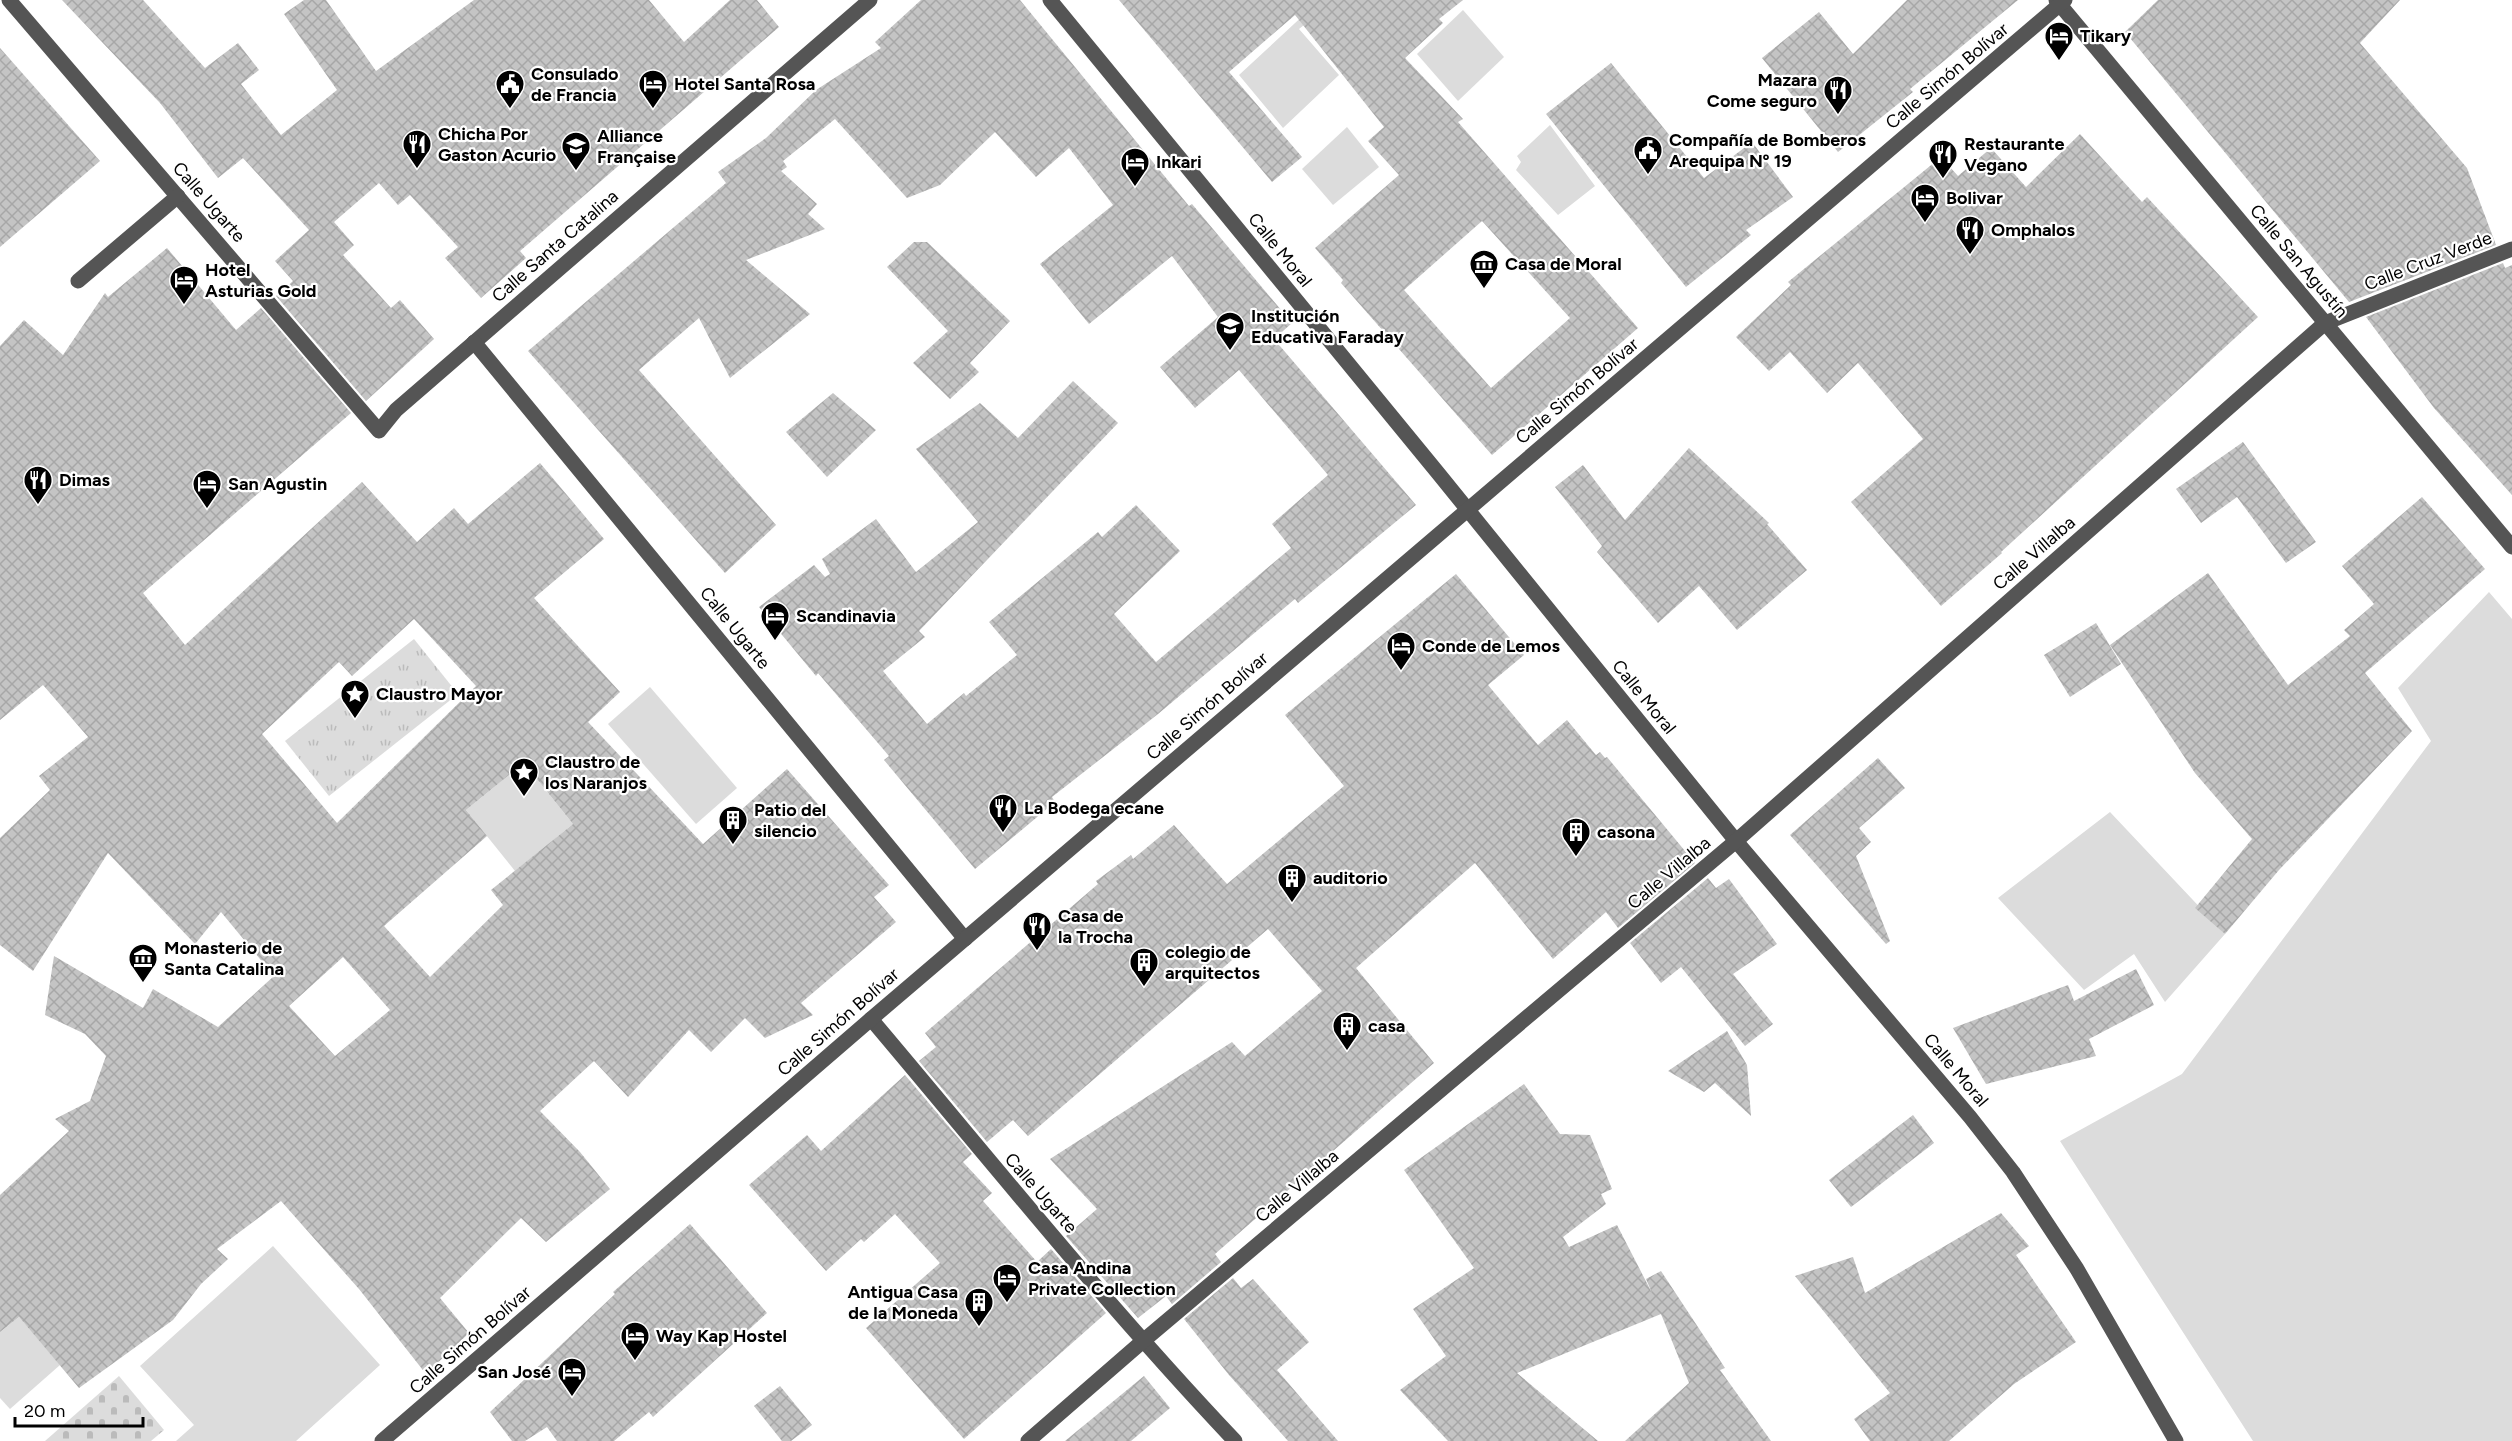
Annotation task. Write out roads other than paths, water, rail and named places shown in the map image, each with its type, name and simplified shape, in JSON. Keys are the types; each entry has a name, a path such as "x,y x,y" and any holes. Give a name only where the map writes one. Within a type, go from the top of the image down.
{"street":[{"name":"Calle Ugarte","path":"9,0 379,431"},
{"name":"Calle Santa Catalina","path":"379,431 396,410 870,0"},
{"name":"Calle Moral","path":"1050,0 1736,841 1970,1117 2013,1172 2077,1269 2176,1441"},
{"name":"Calle Simón Bolívar","path":"382,1441 871,1019 2060,2"},
{"name":"Calle San Agustín","path":"2060,2 2512,547"},
{"path":"78,281 178,196"},
{"name":"Calle Cruz Verde","path":"2325,323 2512,249"},
{"name":"Calle Villalba","path":"1028,1441 1143,1341 1736,841 2325,323"},
{"name":"Calle Ugarte","path":"474,342 965,939"},
{"name":"Calle Ugarte","path":"871,1019 975,1146 1143,1341 1235,1441"}],"place":[{"name":"Tikary","path":"2059,62"},
{"name":"Consulado de Francia","path":"510,110"},
{"name":"Hotel Santa Rosa","path":"653,110"},
{"name":"Mazara Come seguro","path":"1838,116"},
{"name":"Chicha Por Gaston Acurio","path":"417,170"},
{"name":"Alliance Française","path":"576,172"},
{"name":"Compañía de Bomberos Arequipa Nº 19","path":"1648,176"},
{"name":"Restaurante Vegano","path":"1943,180"},
{"name":"Inkari","path":"1135,188"},
{"name":"Bolivar","path":"1925,224"},
{"name":"Omphalos","path":"1970,256"},
{"name":"Casa de Moral","path":"1484,290"},
{"name":"Hotel Asturias Gold","path":"184,306"},
{"name":"Institución Educativa Faraday","path":"1230,352"},
{"name":"Dimas","path":"38,506"},
{"name":"San Agustin","path":"207,510"},
{"name":"Scandinavia","path":"775,642"},
{"name":"Conde de Lemos","path":"1401,672"},
{"name":"Claustro Mayor","path":"355,720"},
{"name":"Claustro de los Naranjos","path":"524,798"},
{"name":"La Bodega ecane","path":"1003,834"},
{"name":"Patio del silencio","path":"733,846"},
{"name":"casona","path":"1576,858"},
{"name":"auditorio","path":"1292,904"},
{"name":"Casa de la Trocha","path":"1037,952"},
{"name":"Monasterio de Santa Catalina","path":"143,984"},
{"name":"colegio de arquitectos","path":"1144,988"},
{"name":"casa","path":"1347,1052"},
{"name":"Casa Andina Private Collection","path":"1007,1304"},
{"name":"Antigua Casa de la Moneda","path":"979,1328"},
{"name":"Way Kap Hostel","path":"635,1362"},
{"name":"San José","path":"572,1398"}]}
